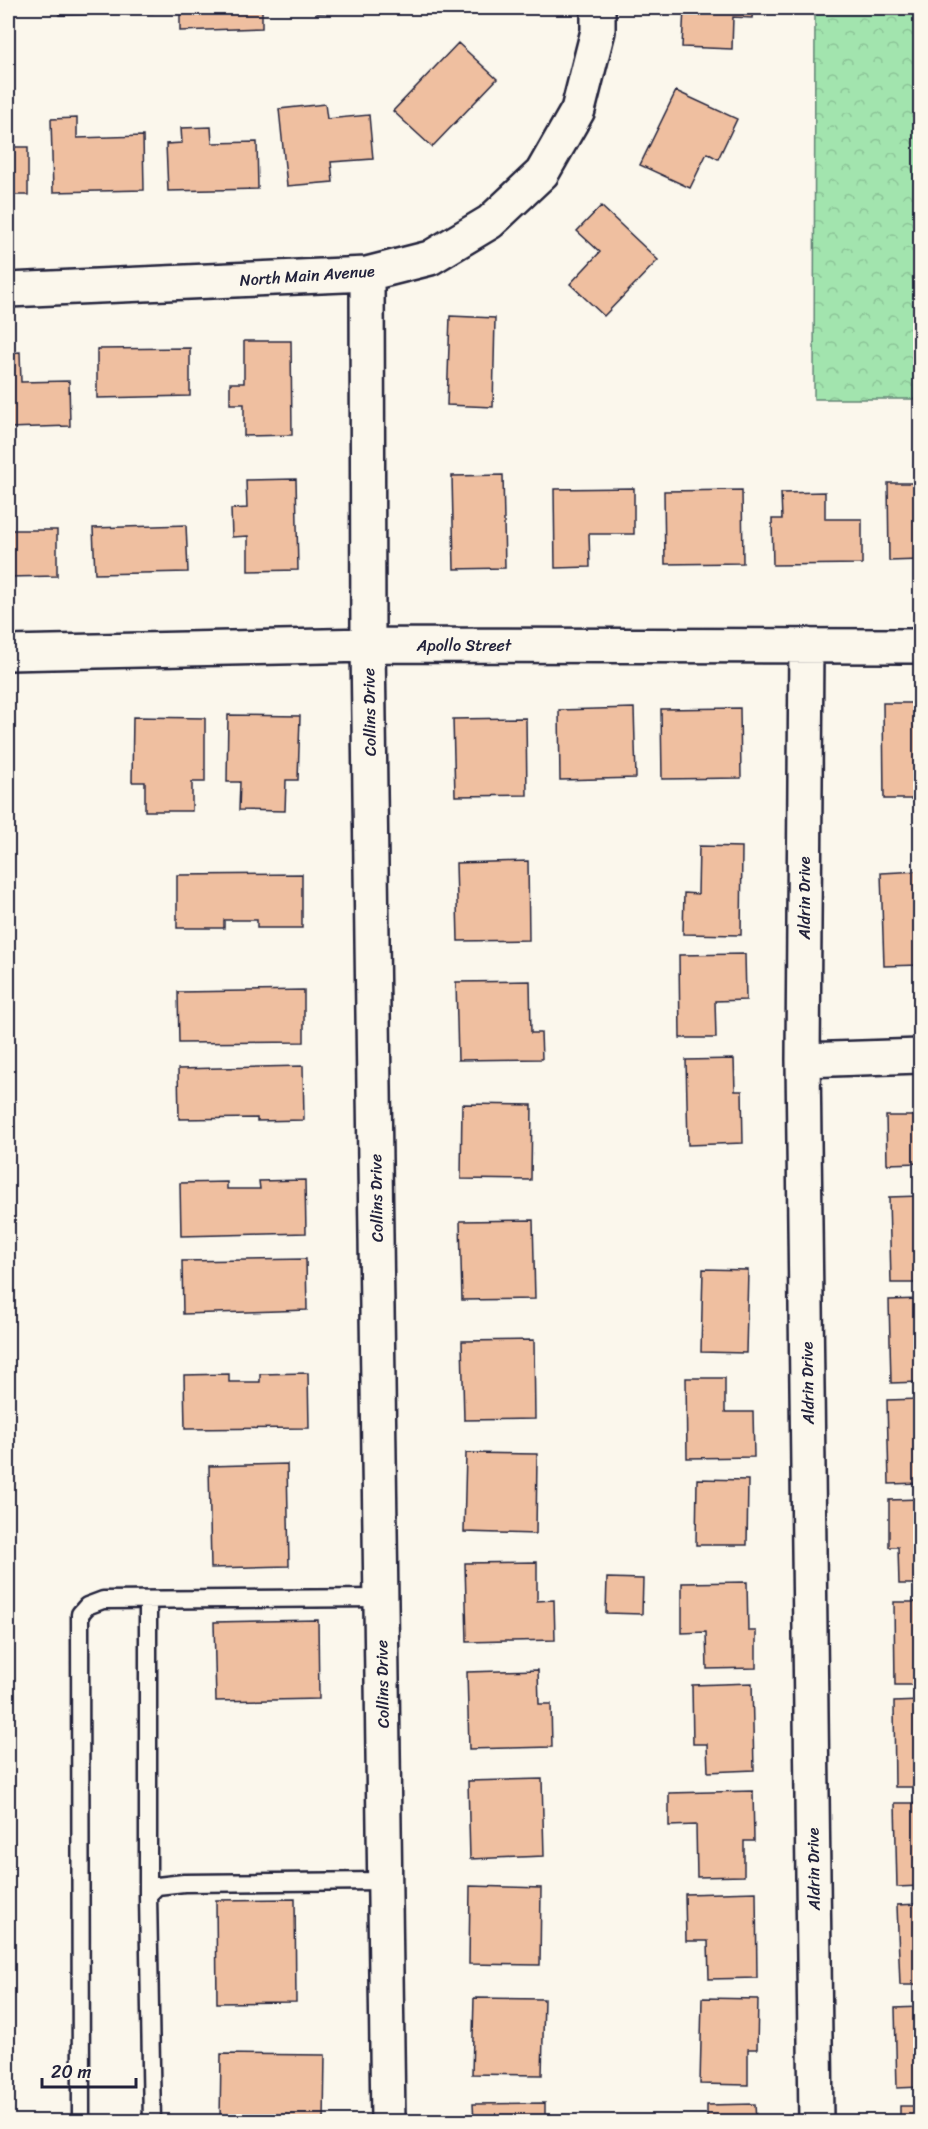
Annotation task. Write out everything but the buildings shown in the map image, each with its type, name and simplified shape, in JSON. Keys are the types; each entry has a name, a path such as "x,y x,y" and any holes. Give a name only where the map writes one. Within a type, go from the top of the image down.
{"street":[{"name":"North Main Avenue","path":"8,290 367,274 430,258 490,222 542,173 578,110 598,31 598,8"},
{"name":"Collins Drive","path":"367,274 368,645 388,2121"},
{"name":"Apollo Street","path":"8,653 368,645 921,646"},
{"name":"Aldrin Drive","path":"806,645 803,1060 816,2121"},
{"path":"803,1060 921,1056"}],"lane":[{"path":"81,2121 80,1614 87,1606 103,1600 381,1598"},
{"path":"148,1601 148,1895 152,2121"},
{"path":"148,1895 157,1886 184,1883 385,1881"}],"green space":[{"path":"815,8 920,8 920,399 814,399"}]}
